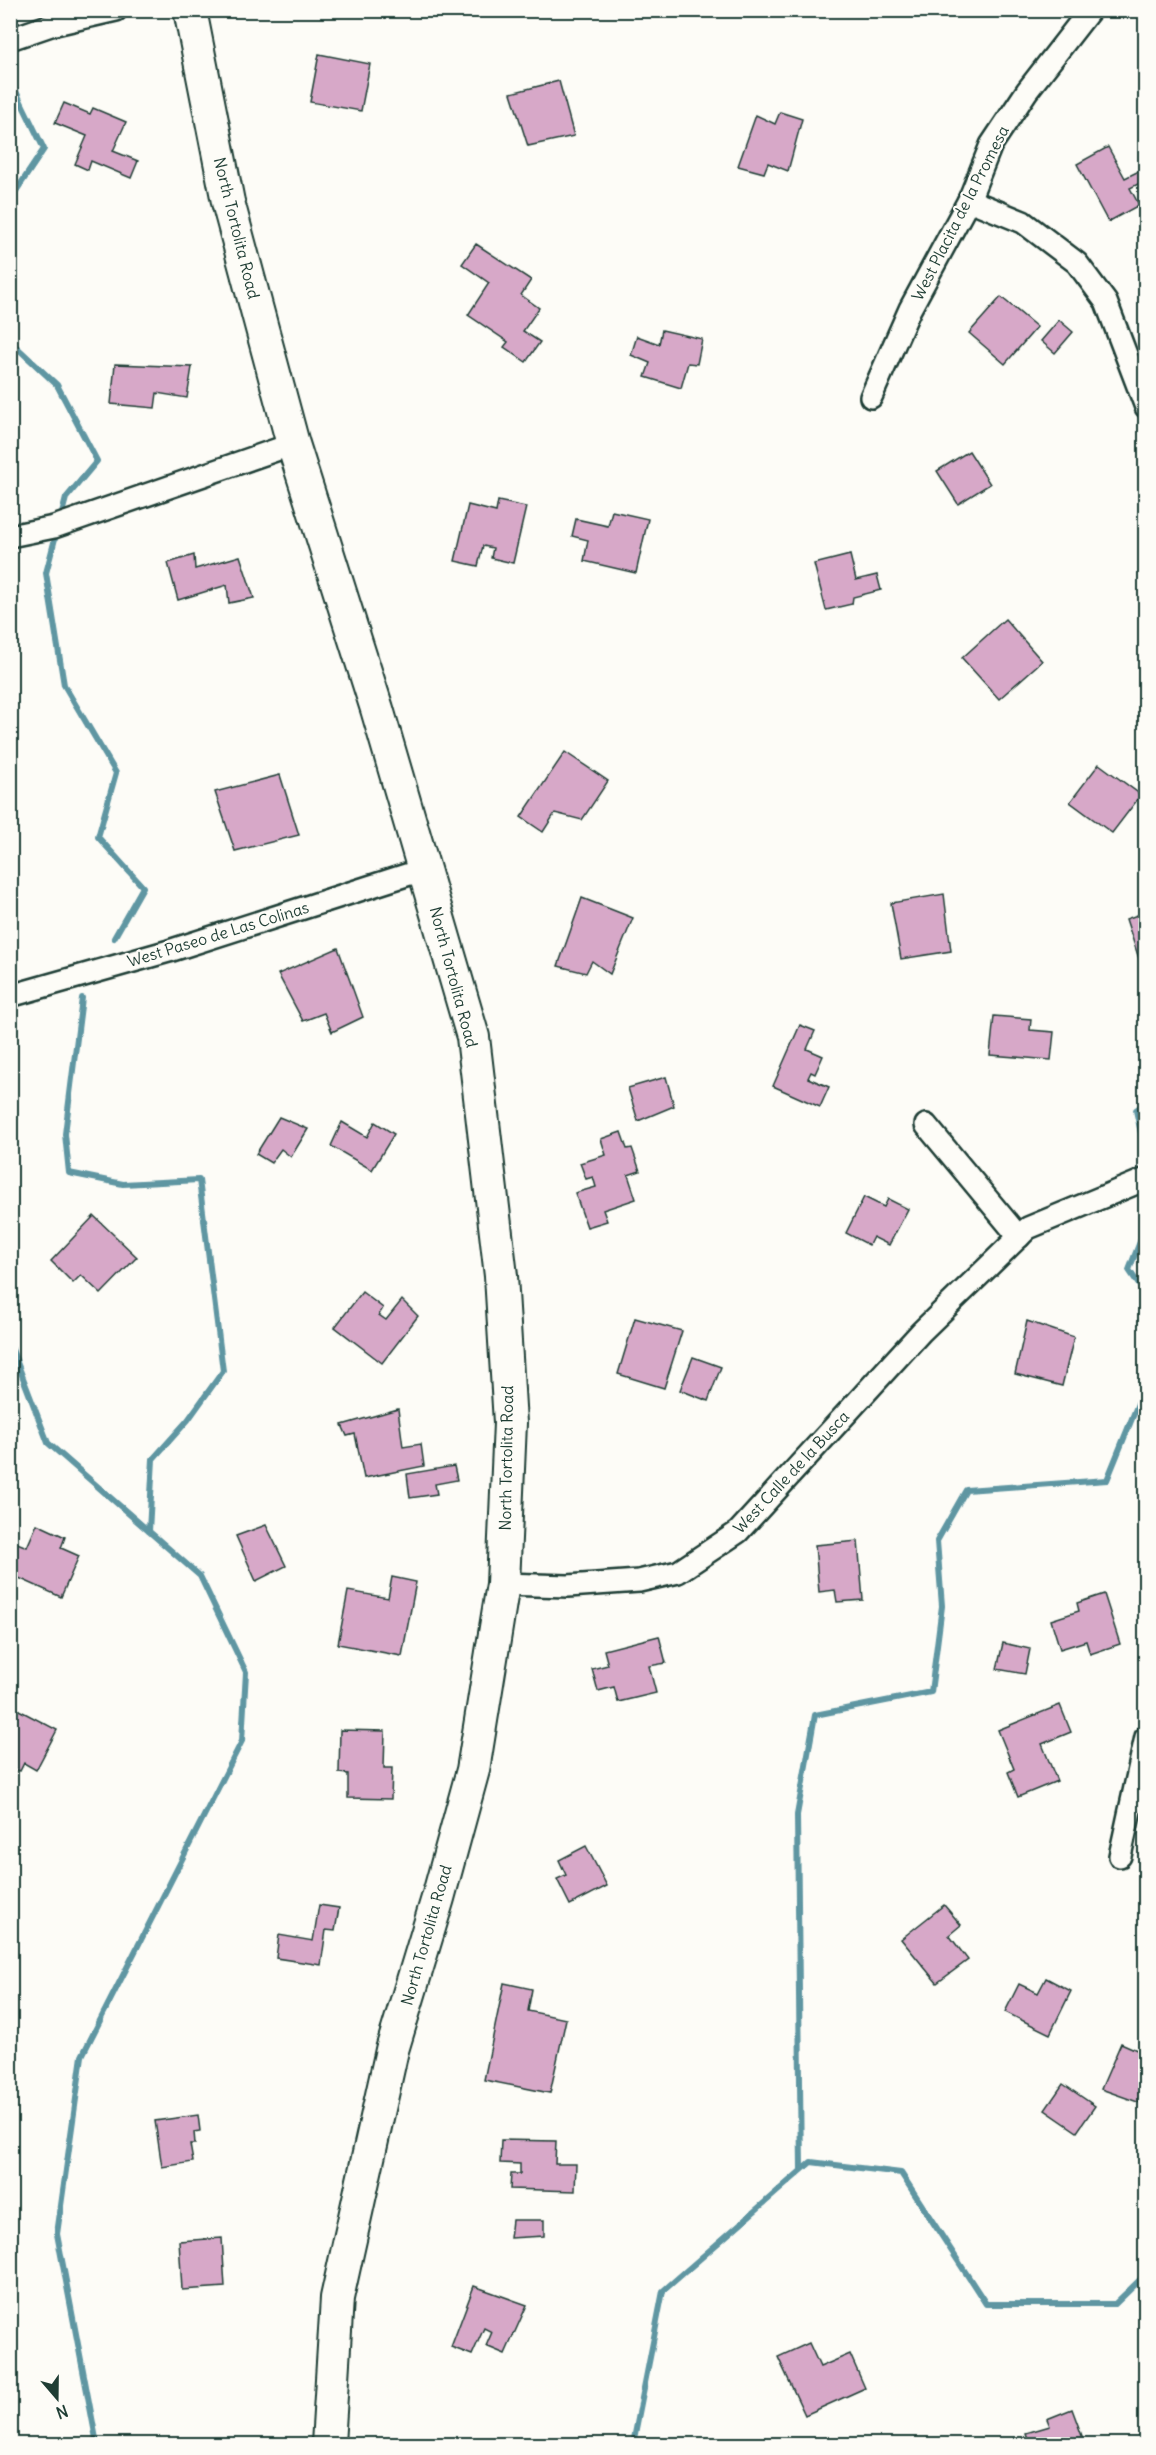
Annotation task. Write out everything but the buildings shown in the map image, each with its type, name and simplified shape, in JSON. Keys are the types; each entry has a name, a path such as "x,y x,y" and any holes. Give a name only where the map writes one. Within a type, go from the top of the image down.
{"street":[{"path":"10,39 51,25 116,10"},
{"name":"North Tortolita Road","path":"190,10 228,202 294,444 426,869 472,1036 501,1276 510,1423 503,1584 472,1770 438,1898 392,2050 337,2298 328,2445"},
{"name":"West Placita de la Promesa","path":"871,397 910,309 969,200 991,146 1027,91 1090,10"},
{"path":"969,200 1023,222 1077,263 1106,302 1146,407"},
{"path":"10,536 54,526 294,444"},
{"name":"West Paseo de Las Colinas","path":"10,996 169,951 426,869"},
{"path":"926,1125 1019,1237"},
{"name":"West Calle de la Busca","path":"503,1584 568,1586 639,1581 678,1572 738,1532 913,1341 1028,1228 1146,1179"},
{"path":"1120,1856 1146,1737"}],"waterway":[{"path":"10,79 44,149 10,200"},
{"path":"10,341 57,385 97,461 66,498 60,521"},
{"path":"57,531 46,573 64,685 116,773 98,837 143,887 114,938"},
{"path":"82,998 65,1134 69,1173 123,1184 199,1180 223,1371 188,1420 153,1459 149,1531"},
{"path":"1146,1103 1136,1110 1146,1156"},
{"path":"1146,1226 1129,1270 1146,1295"},
{"path":"10,1344 48,1443 200,1576 246,1672 242,1741 82,2056 57,2234 97,2444"},
{"path":"801,2170 797,1815 815,1715 931,1692 942,1606 937,1541 966,1490 1107,1480 1146,1384"},
{"path":"633,2444 663,2291 811,2162 901,2173 986,2304 1115,2304 1146,2274"}]}
